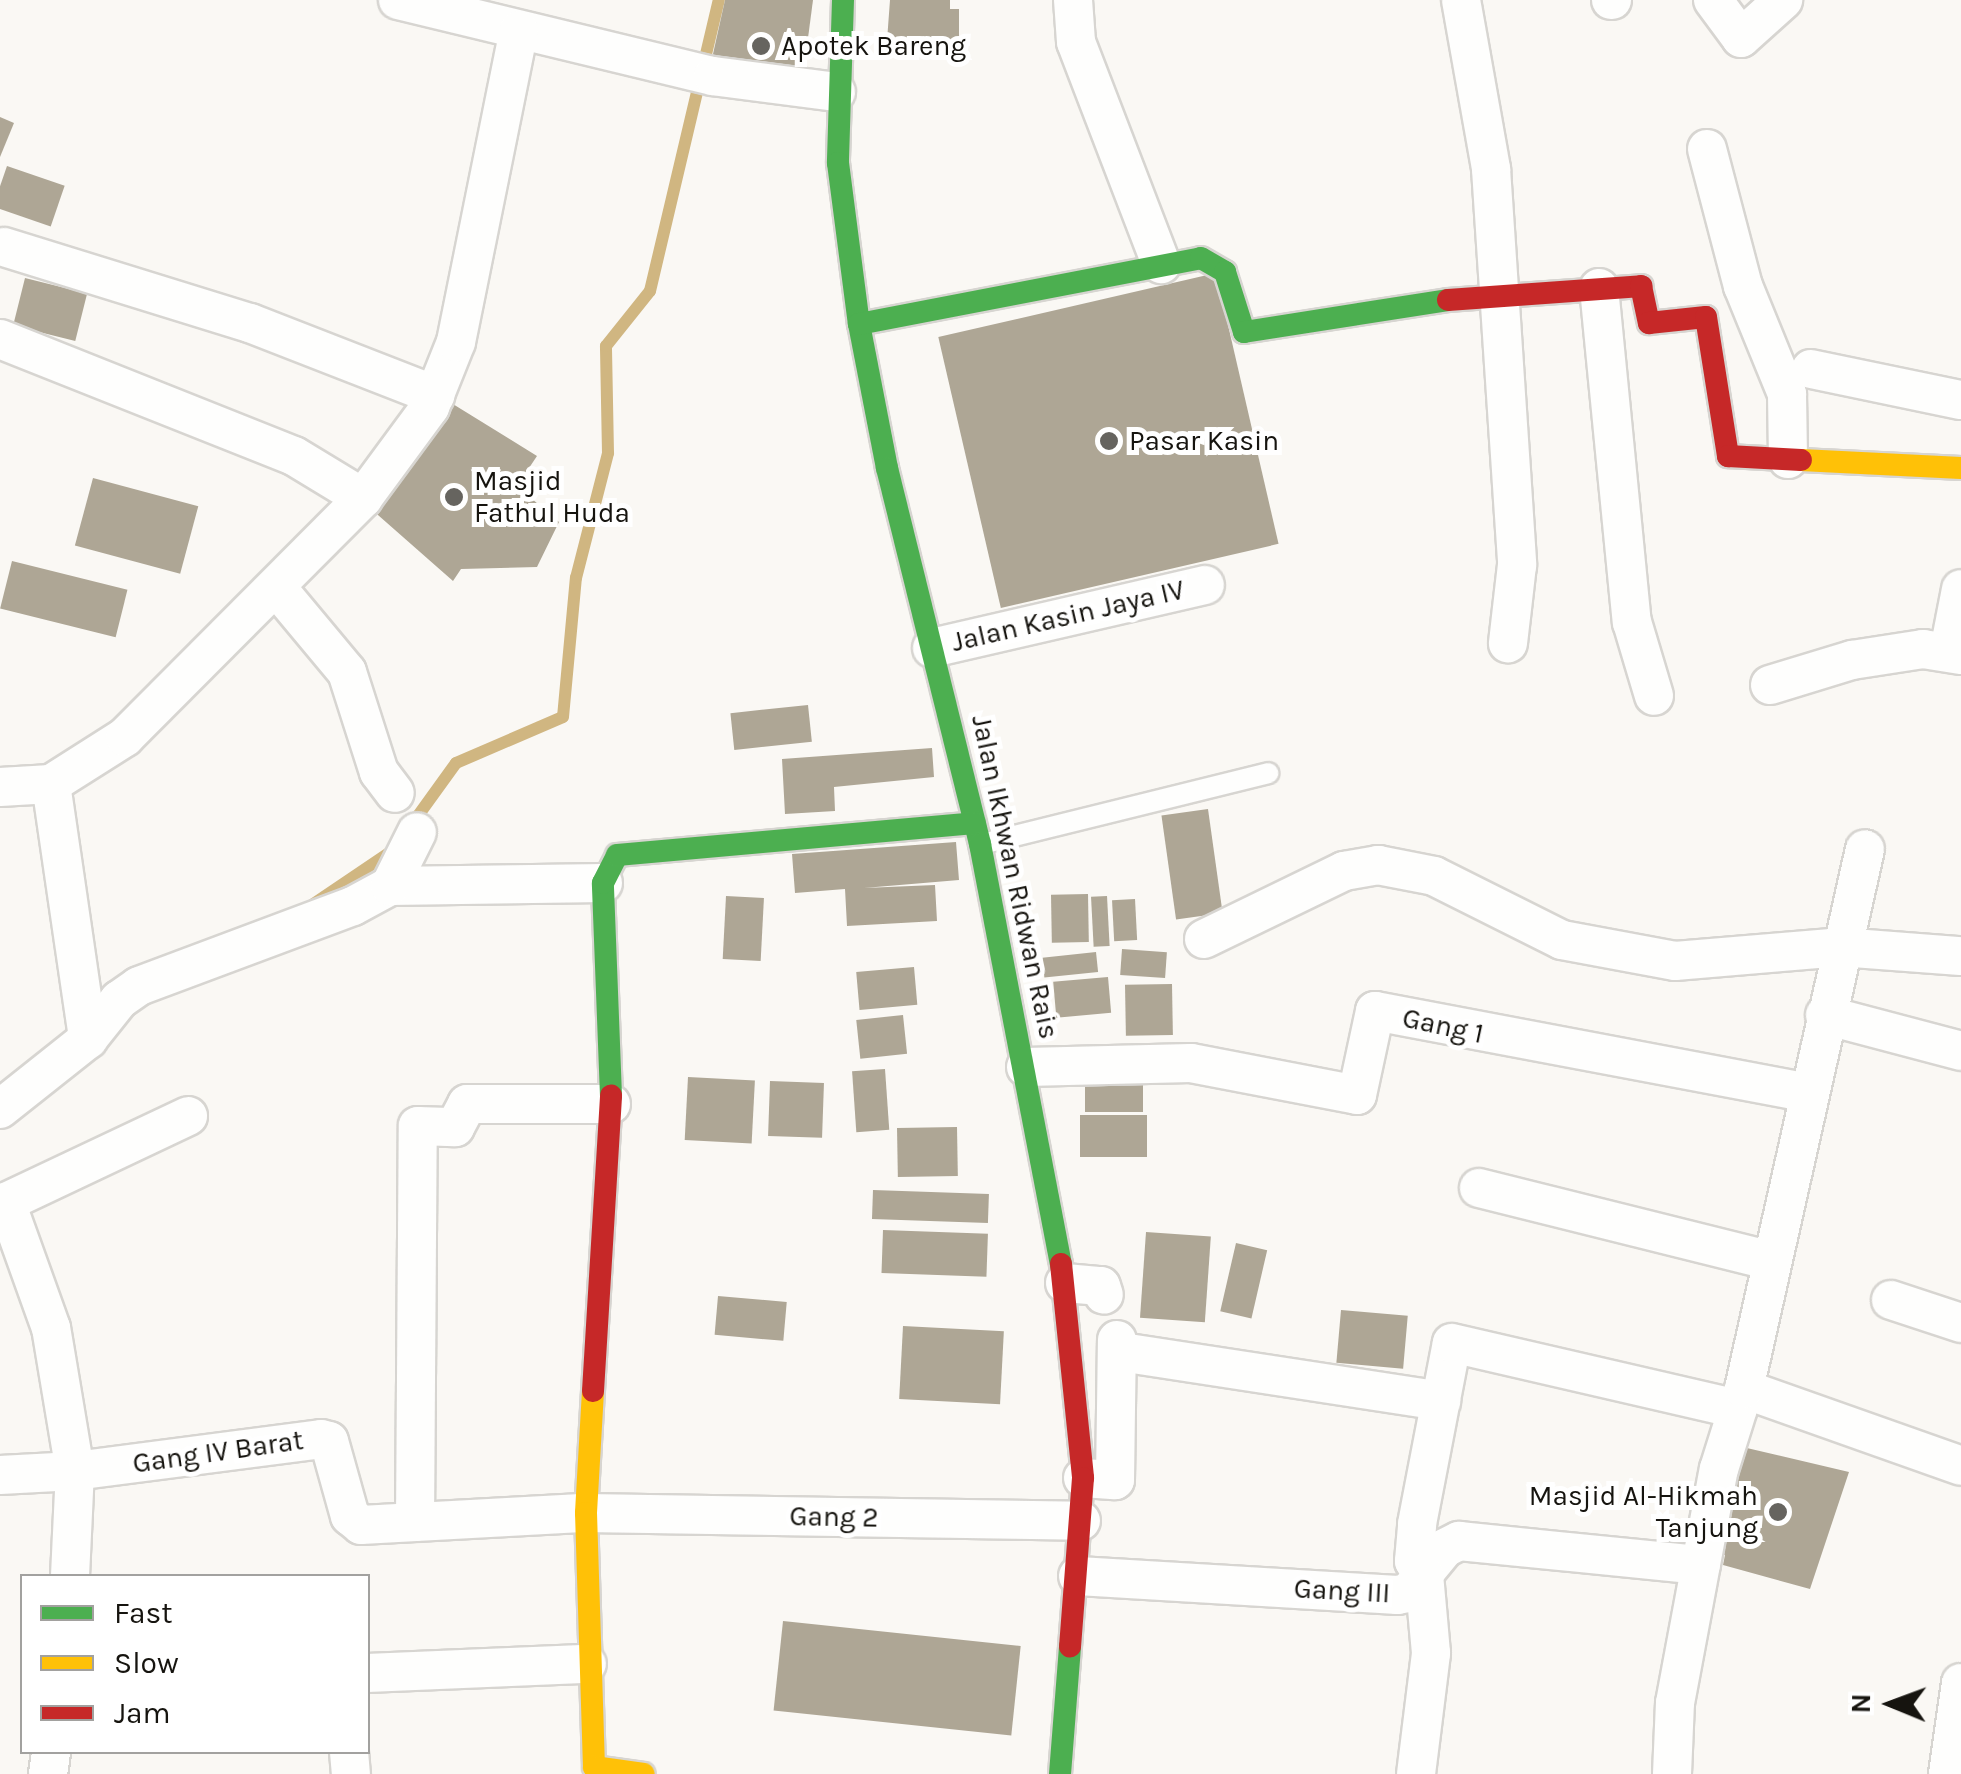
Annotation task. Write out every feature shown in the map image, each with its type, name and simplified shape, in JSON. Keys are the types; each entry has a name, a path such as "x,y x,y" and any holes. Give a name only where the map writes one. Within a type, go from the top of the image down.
{"street":[{"path":"398,0 701,73 836,92"},
{"name":"Jalan Ikhwan Ridwan Rais","path":"844,0 836,92 840,195 858,324 978,834 1065,1283 1083,1478 1060,1774"},
{"path":"1073,0 1076,42 1175,261"},
{"path":"1460,0 1491,169 1517,566 1508,643"},
{"path":"1713,0 1742,38 1784,0"},
{"path":"0,787 51,784 125,737 362,498 435,395 456,342 518,30"},
{"path":"1707,150 1743,286 1786,394 1788,459"},
{"path":"4,247 250,323 435,395"},
{"path":"858,324 1202,258 1225,272 1244,332 1497,292 1640,286 1650,324 1706,317 1728,456 1961,468"},
{"path":"1599,288 1632,622 1654,696"},
{"path":"0,339 294,456 362,498"},
{"path":"1811,369 1961,400"},
{"name":"Jalan Kasin Jaya IV","path":"932,648 1204,585"},
{"path":"276,588 347,672 379,772 394,793"},
{"path":"1770,685 1852,660 1955,653 1961,589"},
{"path":"51,784 84,1028"},
{"path":"390,886 418,832"},
{"path":"644,1774 594,1767 587,1664 586,1512 610,1104 603,883 617,856 978,834"},
{"path":"1672,1774 1674,1703 1701,1565 1865,849"},
{"path":"1204,939 1344,871 1378,865 1424,872 1588,946 1676,962 1840,948 1961,956"},
{"path":"0,1109 84,1028 139,986 354,906 390,886 603,883"},
{"name":"Gang 1","path":"1026,1066 1191,1063 1357,1095 1375,1011 1807,1093"},
{"path":"1825,1014 1961,1051"},
{"path":"415,1522 418,1126 455,1126 467,1104 610,1104"},
{"path":"70,1574 75,1471 51,1328 3,1204 188,1116"},
{"path":"1479,1188 1771,1261"},
{"path":"1065,1283 1101,1286 1104,1295"},
{"path":"1891,1300 1961,1323"},
{"path":"1416,1774 1431,1653 1424,1575 1414,1562 1417,1524 1452,1342 1740,1399 1961,1466"},
{"path":"1083,1478 1115,1480 1119,1346 1441,1401"},
{"name":"Gang IV Barat","path":"75,1471 321,1439 332,1448 355,1523 586,1512"},
{"path":"0,1475 75,1471"},
{"name":"Gang 2","path":"586,1512 1082,1521"},
{"name":"Gang III","path":"1078,1576 1397,1595 1458,1541 1701,1565"},
{"path":"370,1674 587,1664"},
{"path":"1948,1774 1961,1684"}],"lane":[{"path":"978,834 1268,773"},
{"path":"394,793 418,832"}],"building":[{"name":"Apotek Bareng","path":"725,0 813,0 803,76 711,63"},
{"path":"890,0 950,0 950,9 959,9 959,48 886,54"},
{"path":"0,117 14,123 0,157"},
{"path":"7,166 65,186 51,227 0,209 0,186"},
{"name":"Pasar Kasin","path":"1216,273 1279,544 1001,608 938,337"},
{"path":"25,278 87,293 75,341 13,326"},
{"name":"Masjid Fathul Huda","path":"448,401 537,456 517,486 559,522 537,567 461,569 453,581 370,508"},
{"path":"93,478 198,506 180,574 75,546"},
{"path":"12,561 127,590 116,637 0,609"},
{"path":"808,705 812,742 734,750 730,713"},
{"path":"932,748 934,777 834,787 835,811 785,814 782,759"},
{"path":"1208,809 1223,913 1176,920 1161,816"},
{"path":"956,842 959,880 864,888 935,885 937,921 847,926 845,889 795,893 792,854"},
{"path":"1088,894 1089,942 1052,943 1051,895"},
{"path":"726,896 764,898 761,961 723,959"},
{"path":"1107,896 1110,946 1094,947 1091,897"},
{"path":"1135,899 1137,940 1114,941 1112,900"},
{"path":"1122,949 1167,952 1165,978 1120,975"},
{"path":"1096,952 1098,972 1044,978 1042,958"},
{"path":"914,967 917,1005 860,1010 856,972"},
{"path":"1108,977 1111,1013 1056,1018 1053,982"},
{"path":"1172,984 1173,1035 1126,1036 1125,985"},
{"path":"903,1015 907,1054 860,1059 856,1020"},
{"path":"885,1069 889,1130 856,1132 852,1071"},
{"path":"1085,1073 1143,1073 1143,1112 1085,1112"},
{"path":"688,1077 755,1081 752,1143 685,1140"},
{"path":"770,1081 824,1083 822,1138 768,1136"},
{"path":"1080,1115 1147,1115 1147,1157 1080,1157"},
{"path":"957,1127 958,1176 898,1177 897,1128"},
{"path":"873,1190 989,1194 988,1223 872,1219"},
{"path":"883,1230 988,1234 986,1277 881,1273"},
{"path":"1146,1232 1211,1237 1205,1322 1140,1318"},
{"path":"1236,1243 1267,1250 1251,1318 1220,1311"},
{"path":"718,1296 787,1302 783,1341 715,1335"},
{"path":"1341,1310 1408,1316 1403,1369 1336,1363"},
{"path":"903,1326 1004,1331 1000,1404 899,1399"},
{"name":"Masjid Al-Hikmah Tanjung","path":"1734,1445 1849,1472 1810,1589 1723,1565 1725,1555 1712,1551"},
{"path":"783,1621 1021,1646 1011,1735 774,1711"}],"waterway":[{"path":"412,824 456,763 563,717 576,578 608,453 606,346 650,291 719,0"},
{"path":"312,905 395,849"}],"traffic: fast":[{"path":"843,0 838,163 859,324 887,468 980,844 1061,1264"},
{"path":"859,324 1201,258 1225,272 1244,332 1448,300"},
{"path":"611,1096 603,883 617,855 975,823"},
{"path":"1060,1774 1070,1646"}],"traffic: slow":[{"path":"1801,460 1961,468"},
{"path":"593,1391 586,1513 594,1767 644,1774"}],"traffic: jam":[{"path":"1448,300 1641,286 1649,323 1706,317 1728,456 1801,460"},
{"path":"593,1391 611,1096"},
{"path":"1061,1264 1083,1478 1070,1646"}],"place":[{"name":"Apotek Bareng","path":"761,46"},
{"name":"Pasar Kasin","path":"1109,441"},
{"name":"Masjid Fathul Huda","path":"454,497"},
{"name":"Masjid Al-Hikmah Tanjung","path":"1778,1512"}]}
